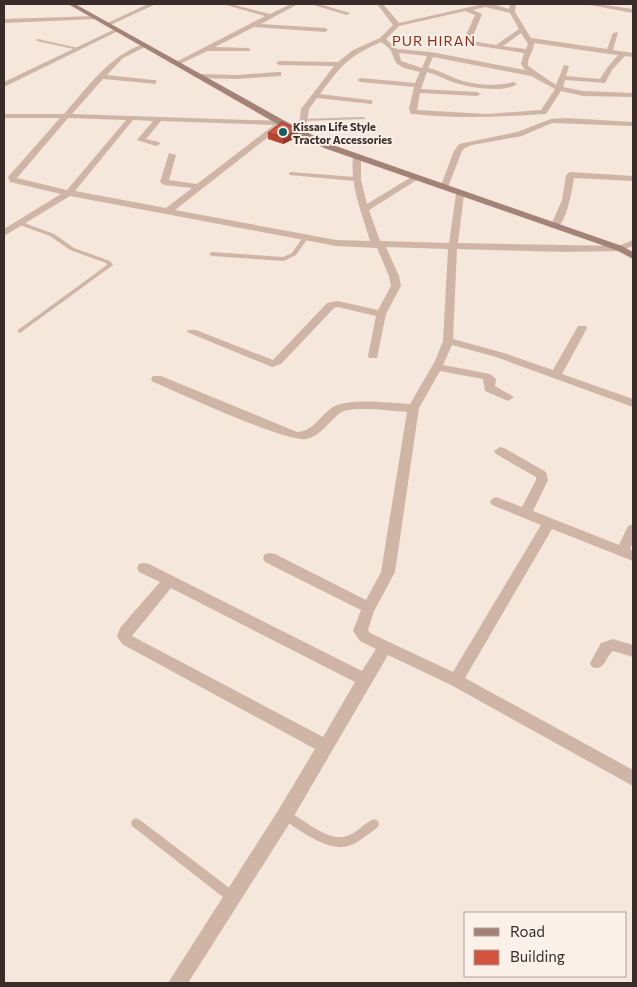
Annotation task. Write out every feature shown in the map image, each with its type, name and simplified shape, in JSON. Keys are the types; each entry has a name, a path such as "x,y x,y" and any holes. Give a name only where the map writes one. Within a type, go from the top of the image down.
{"main road":[{"path":"71,4 115,31 301,133 357,157 460,194 556,225 619,248 633,256"}],"street":[{"path":"106,25 153,4"},
{"path":"225,4 270,16"},
{"path":"176,64 295,4"},
{"path":"313,4 347,13"},
{"path":"328,8 335,4"},
{"path":"380,4 397,24"},
{"path":"301,133 305,109 340,64 355,51 382,39 397,24 488,4 512,12 530,40 633,55"},
{"path":"512,12 514,4"},
{"path":"587,4 633,11"},
{"path":"467,10 478,14 467,42 529,52"},
{"path":"4,21 95,18"},
{"path":"252,25 325,30"},
{"path":"496,48 522,30"},
{"path":"6,82 115,31"},
{"path":"609,52 616,33"},
{"path":"382,39 397,51 452,57 492,68 533,74"},
{"path":"530,40 529,52 524,62 525,67 558,90 579,94 633,95"},
{"path":"143,46 121,57 101,77 12,177 13,180 68,193 336,243 566,249 619,248 633,243"},
{"path":"205,48 248,50"},
{"path":"397,51 398,62 401,64 424,69 464,82 504,87 513,84"},
{"path":"431,54 417,88 413,109 419,113 494,116 543,112"},
{"path":"562,78 602,81 609,69 623,54"},
{"path":"279,63 340,64"},
{"path":"543,112 558,90 566,66"},
{"path":"197,76 278,74"},
{"path":"101,77 153,82"},
{"path":"360,80 477,94"},
{"path":"316,96 370,102"},
{"path":"543,112 551,121"},
{"path":"4,116 160,118 282,123"},
{"path":"4,233 68,193 130,118"},
{"path":"156,144 141,140 160,118"},
{"path":"444,188 458,152 462,146 470,143 519,134 551,121 567,120 633,124"},
{"path":"168,211 282,123"},
{"path":"172,155 164,182 200,187"},
{"path":"357,157 355,179 357,192 378,245 394,276 396,286 381,314 373,356"},
{"path":"556,225 566,200 570,174 633,180"},
{"path":"365,209 416,178"},
{"path":"460,194 453,245 448,341 413,408 388,572 369,608 360,631 365,637 456,680 633,778"},
{"path":"192,332 272,364 277,362 330,305 338,304 381,314"},
{"path":"556,375 582,328"},
{"path":"448,341 500,355 633,403"},
{"path":"436,367 486,376 490,379 489,388 508,397"},
{"path":"157,379 214,404 296,436 304,437 312,434 332,412 339,408 349,406 413,408"},
{"path":"500,451 542,475 542,480 526,514"},
{"path":"496,502 628,554 633,529"},
{"path":"456,680 549,523"},
{"path":"270,558 369,608"},
{"path":"144,568 365,680"},
{"path":"169,581 125,632 124,636 127,640 325,746"},
{"path":"597,663 606,647 613,645 633,651"},
{"path":"177,983 285,815 385,646"}],"lane":[{"path":"38,40 78,48"},
{"path":"302,120 363,118"},
{"path":"291,174 355,179"},
{"path":"19,223 52,235 72,249 108,262 110,265 20,331"},
{"path":"212,254 284,259 294,254 305,238"},
{"path":"285,815 328,840 338,843 348,841 374,824"},
{"path":"136,823 232,897"}],"building":[{"path":"282,122 298,130 283,137 268,133"}],"place":[{"name":"Kissan Life Style Tractor Accessories","path":"283,132"}],"district":[{"name":"PUR HIRAN","path":"434,40"}]}
